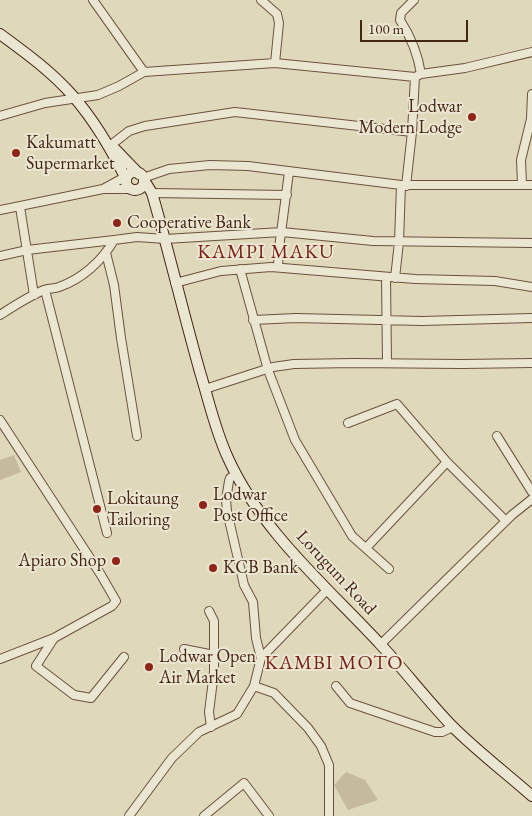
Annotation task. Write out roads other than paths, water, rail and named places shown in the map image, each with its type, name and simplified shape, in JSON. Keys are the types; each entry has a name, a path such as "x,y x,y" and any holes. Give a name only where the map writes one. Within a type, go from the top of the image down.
{"main road":[{"path":"0,34 43,67 75,98 109,143 126,183 146,195 156,210"},
{"name":"Lorugum Road","path":"109,143 142,177 152,193 205,389 221,441 236,474 271,526 327,590 380,644 453,727 532,796"},
{"path":"125,177 132,172 142,177 142,186 134,189"}],"street":[{"path":"93,0 144,72"},
{"path":"261,0 277,14 279,23 275,63"},
{"path":"395,278 403,186 412,132 418,76 418,57 400,20 401,13 414,0"},
{"path":"1,114 45,103 98,95 144,72 275,63 418,76 465,68 532,52"},
{"path":"522,184 521,160 531,118 532,94"},
{"path":"109,143 129,131 145,126 235,112 412,132"},
{"path":"142,177 169,169 210,165 248,166 403,186 532,185"},
{"path":"278,267 289,172"},
{"path":"103,189 125,177"},
{"path":"0,210 103,189 134,189"},
{"path":"152,193 287,195"},
{"path":"20,207 34,295"},
{"path":"0,256 27,250 137,236 165,239 282,232 373,241 532,244"},
{"path":"0,315 34,295 58,287 83,275 106,253 114,240"},
{"path":"106,253 114,285 137,436"},
{"path":"175,283 221,271 278,267 395,278 495,281 532,287"},
{"path":"240,269 268,370 295,440 352,536 389,569"},
{"path":"386,277 387,363"},
{"path":"45,290 107,533"},
{"path":"254,320 296,318 422,321 532,318"},
{"path":"205,389 294,364 532,363"},
{"path":"348,423 397,404 447,462 506,521"},
{"path":"0,420 116,600 112,606 54,638 0,659"},
{"path":"496,436 532,492"},
{"path":"366,548 447,462"},
{"path":"129,816 172,758 199,732 237,714 254,686 260,658 253,602 244,585 227,511 227,488 230,478 236,474"},
{"path":"380,644 506,521 532,499"},
{"path":"260,658 327,590"},
{"path":"209,611 214,621 214,655 209,712 211,727"},
{"path":"54,638 36,666 74,695 91,698 124,657"},
{"path":"184,649 214,655"},
{"path":"254,686 274,693 308,728 321,746 329,764 329,816"},
{"path":"336,686 350,703 435,732 442,732 453,727"},
{"path":"204,816 244,783 269,816"}],"place":[{"name":"Lodwar Modern Lodge","path":"472,117"},
{"name":"Kakumatt Supermarket","path":"16,153"},
{"name":"Cooperative Bank","path":"117,223"},
{"name":"Lodwar Post Office","path":"203,505"},
{"name":"Lokitaung Tailoring","path":"97,509"},
{"name":"Apiaro Shop","path":"116,561"},
{"name":"KCB Bank","path":"213,568"},
{"name":"Lodwar Open Air Market","path":"149,667"}],"district":[{"name":"KAMPI MAKU","path":"266,253"},
{"name":"KAMBI MOTO","path":"334,664"}]}
